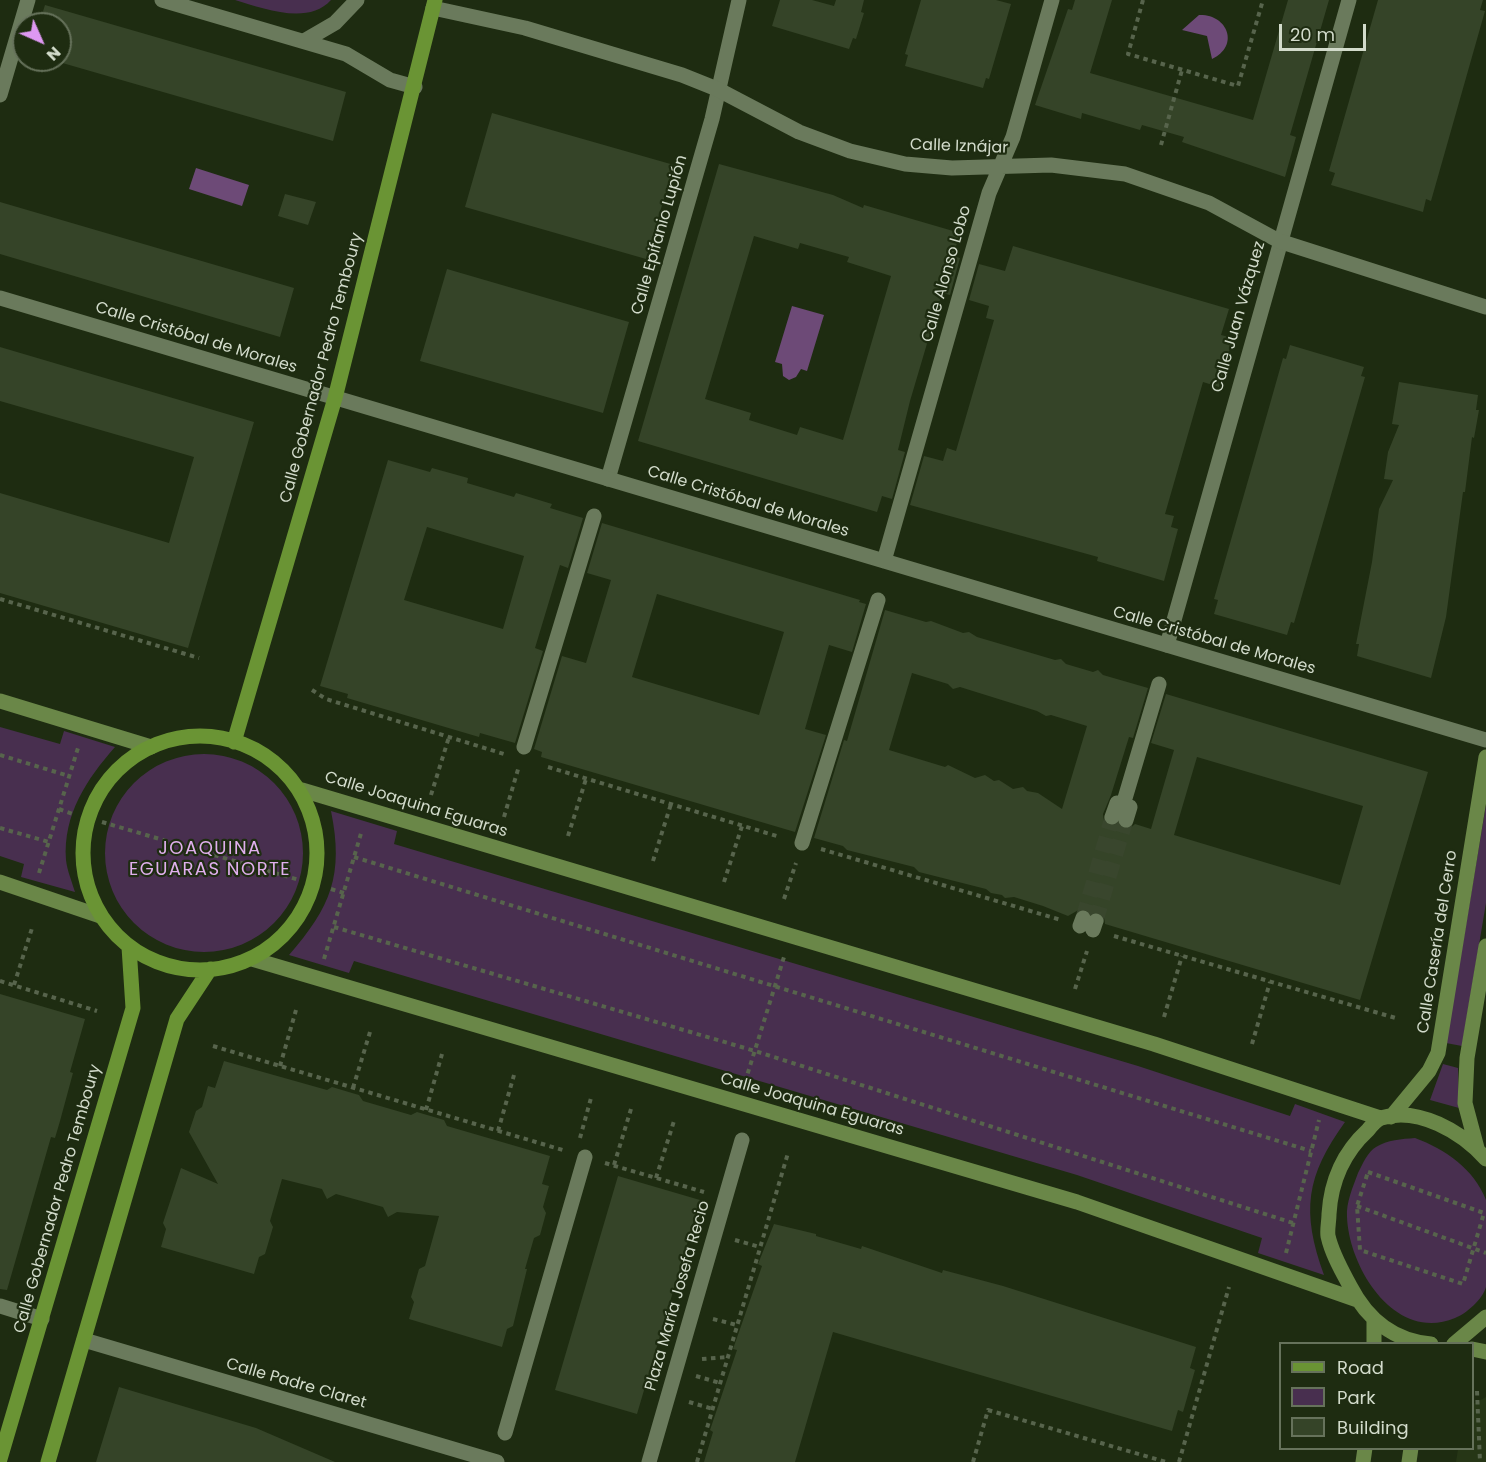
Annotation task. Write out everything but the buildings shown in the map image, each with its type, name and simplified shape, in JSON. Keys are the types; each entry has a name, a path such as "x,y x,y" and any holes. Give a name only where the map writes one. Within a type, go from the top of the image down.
{"main road":[{"name":"Calle Gobernador Pedro Temboury","path":"234,742 335,398 434,4"},
{"path":"0,701 151,747"},
{"path":"190,738 234,742 270,761 302,790 314,819 319,850 314,885 301,913 279,940 252,959 210,969 168,963 129,947 100,916 83,882 81,848 87,818 100,789 122,764 151,747 190,738"},
{"name":"Calle Casería del Cerro","path":"1374,1321 1357,1300 1328,1236 1330,1196 1337,1172 1352,1145 1386,1118 1405,1098 1429,1071 1438,1053 1486,757"},
{"name":"Calle Joaquina Eguaras","path":"302,790 1154,1044 1386,1118 1418,1116 1444,1127 1481,1154"},
{"path":"0,882 100,916"},
{"path":"1481,1154 1465,1103 1467,1058 1486,946"},
{"name":"Calle Gobernador Pedro Temboury","path":"0,1459 133,1008 129,947"},
{"name":"Calle Joaquina Eguaras","path":"252,959 1077,1202 1357,1300"},
{"path":"48,1462 177,1019 196,986 210,969"},
{"path":"1456,1342 1486,1317"},
{"path":"1374,1321 1374,1342"},
{"path":"1374,1321 1395,1334 1424,1342"}],"street":[{"path":"0,95 28,0"},
{"path":"162,0 346,54 390,80 414,87"},
{"path":"304,41 335,23 357,0"},
{"name":"Calle Epifanio Lupión","path":"608,479 712,119 739,0"},
{"name":"Calle Alonso Lobo","path":"884,561 989,193 1013,137 1052,0"},
{"name":"Calle Juan Vázquez","path":"1167,645 1349,0"},
{"name":"Calle Iznájar","path":"434,4 525,28 682,75 717,89 799,132 850,151 905,164 952,168 1051,165 1125,174 1209,203 1279,242 1486,307"},
{"name":"Calle Cristóbal de Morales","path":"0,298 1486,740"},
{"path":"522,753 594,516"},
{"path":"802,843 879,600"},
{"path":"1119,819 1130,807 1123,805 1159,684"},
{"name":"Plaza María Josefa Recio","path":"649,1462 742,1140"},
{"path":"505,1433 580,1155"},
{"path":"0,1306 42,1319"},
{"name":"Calle Padre Claret","path":"84,1340 497,1462"}],"path":[{"path":"1143,0 1128,54 1238,86 1263,0"},
{"path":"1161,145 1182,70"},
{"path":"0,599 199,658"},
{"path":"312,690 326,699 449,737 522,753 504,817"},
{"path":"431,795 449,737"},
{"path":"37,880 81,739"},
{"path":"0,756 69,776"},
{"path":"548,768 780,837"},
{"path":"568,836 586,779"},
{"path":"653,861 671,804"},
{"path":"59,809 73,814"},
{"path":"323,964 365,821"},
{"path":"102,822 298,880"},
{"path":"724,882 742,826"},
{"path":"0,828 49,842"},
{"path":"784,900 802,843"},
{"path":"354,857 1311,1150"},
{"path":"331,890 344,893"},
{"path":"1075,989 1088,924"},
{"path":"14,985 33,925"},
{"path":"334,927 754,1051 1293,1223"},
{"path":"743,1089 787,948"},
{"path":"1164,1017 1182,956"},
{"path":"0,981 97,1011"},
{"path":"1252,1044 1270,982"},
{"path":"280,1066 296,1010"},
{"path":"353,1088 370,1032"},
{"path":"213,1046 725,1198"},
{"path":"426,1110 442,1054"},
{"path":"498,1131 514,1075"},
{"path":"580,1155 591,1098"},
{"path":"614,1165 631,1109"},
{"path":"1284,1261 1320,1113"},
{"path":"656,1178 674,1121"},
{"path":"697,1462 788,1154"},
{"path":"1368,1172 1484,1214 1463,1284 1360,1250 1357,1206 1368,1172"},
{"path":"1302,1186 1311,1189"},
{"path":"1349,1203 1486,1253"},
{"path":"1179,1462 1229,1287"},
{"path":"720,1321 737,1325"},
{"path":"1477,1391 1480,1462"},
{"path":"973,1462 988,1410 1166,1462"}],"shaded area":[{"path":"1199,15 1217,20 1227,32 1226,46 1212,59 1207,36 1182,30"},
{"path":"196,168 249,185 242,206 189,189"},
{"path":"792,306 824,315 807,371 801,369 796,377 789,380 783,376 782,364 775,362"},
{"path":"1486,1397 1486,1462 1456,1462 1458,1450 1474,1450 1474,1403"}],"green space":[{"path":"235,0 331,0 321,8 298,14 284,13"},
{"path":"0,727 60,744 64,731 115,747 86,785 68,827 66,860 75,892 21,877 24,864 0,856"},
{"path":"194,754 214,754 251,765 281,790 296,815 303,843 299,882 292,900 267,930 251,941 233,948 214,952 194,952 157,941 127,916 116,900 109,882 105,863 105,843 116,806 141,776 157,765 175,758"},
{"path":"1486,805 1486,903 1462,1046 1446,1043"},
{"path":"331,811 397,831 394,844 1138,1066 1290,1116 1295,1104 1345,1122 1322,1160 1311,1195 1312,1232 1324,1275 1258,1253 1262,1238 1077,1175 354,961 349,973 289,955 315,921 331,889 336,854"},
{"path":"1443,1064 1458,1068 1459,1108 1430,1100"},
{"path":"1415,1138 1437,1148 1457,1162 1474,1179 1486,1200 1486,1287 1484,1292 1474,1306 1464,1313 1455,1318 1433,1323 1413,1320 1395,1310 1379,1296 1366,1278 1356,1258 1347,1217 1352,1189 1370,1152 1385,1143"}],"tunnel":[{"path":"1083,918 1112,817"},
{"path":"1096,921 1126,820"}],"district":[{"name":"JOAQUINA EGUARAS NORTE","path":"210,859"}]}
